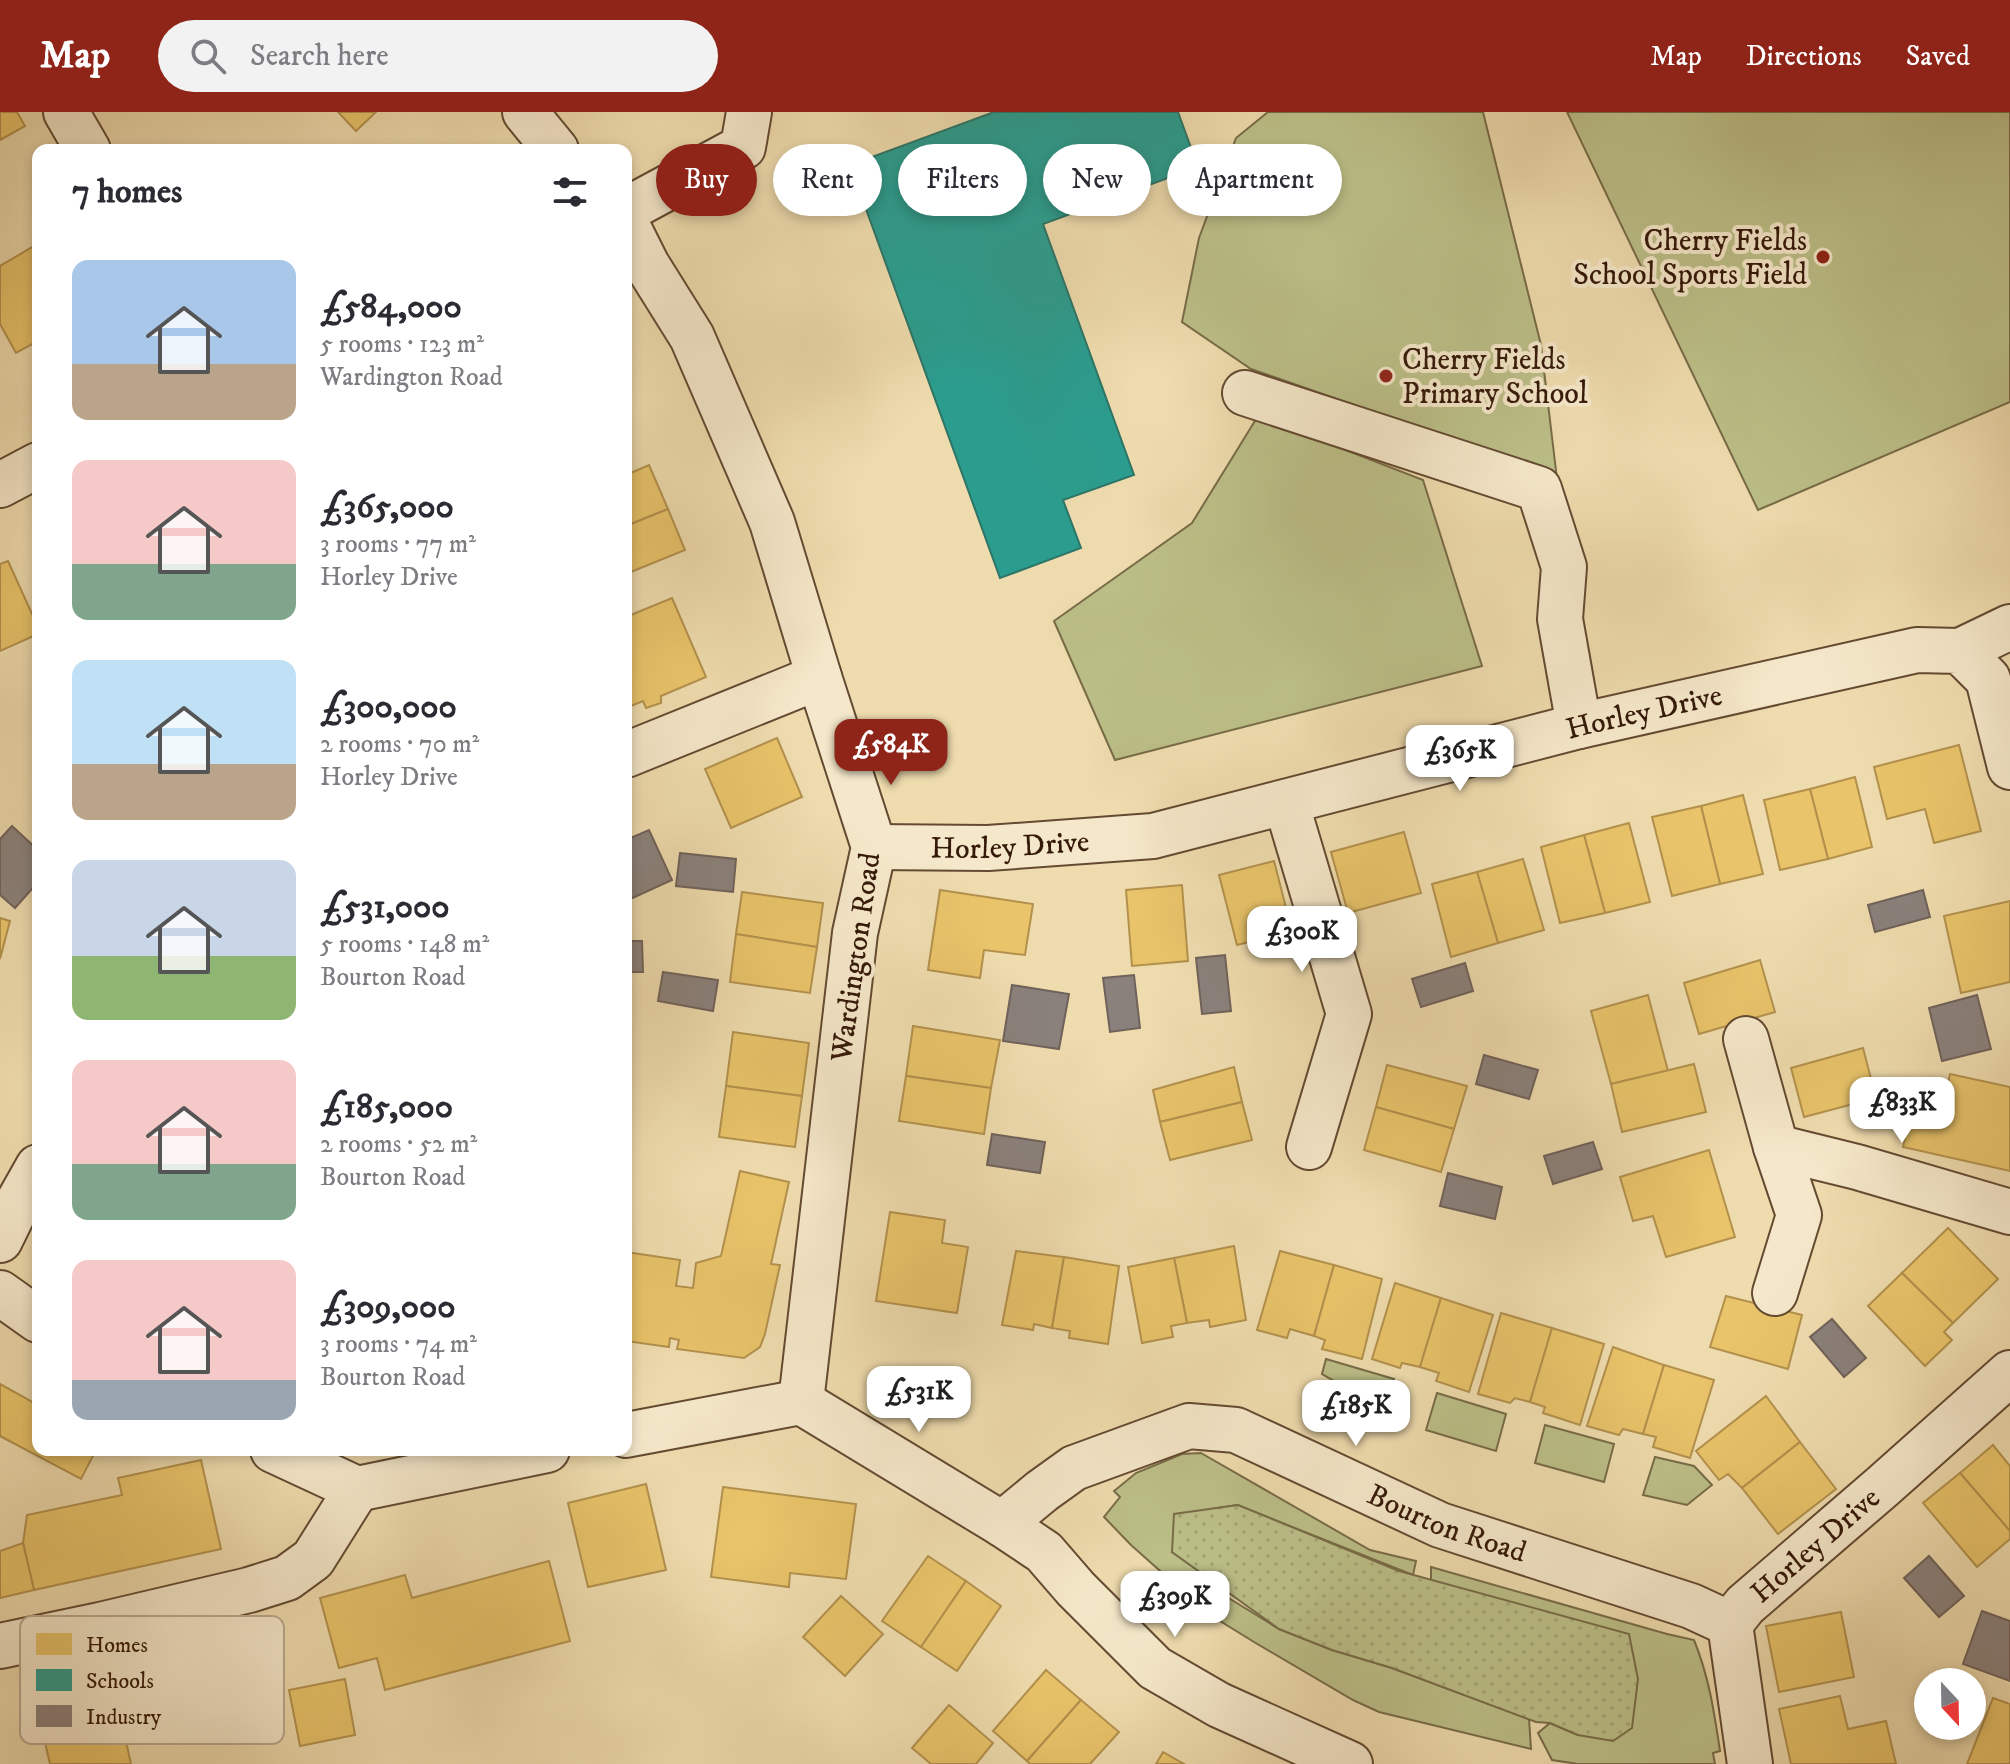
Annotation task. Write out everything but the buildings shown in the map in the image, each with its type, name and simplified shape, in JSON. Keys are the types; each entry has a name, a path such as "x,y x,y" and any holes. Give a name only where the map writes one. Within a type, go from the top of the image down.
{"street":[{"path":"66,112 85,144"},
{"path":"525,112 551,144"},
{"path":"632,207 743,147 749,112"},
{"name":"Wardington Road","path":"632,248 637,269 692,337 772,522 874,847 855,933 801,1402"},
{"path":"1245,393 1539,489 1564,567 1560,619 1579,726"},
{"path":"0,485 32,468"},
{"name":"Horley Drive","path":"874,847 988,848 1153,836 1579,726 1917,650 1960,651 2010,627"},
{"path":"1960,651 1988,679 2010,767"},
{"path":"632,753 819,677"},
{"path":"1286,802 1349,1014 1309,1147"},
{"path":"1746,1039 1776,1147 1799,1215 1775,1293"},
{"path":"1776,1147 1857,1167 2010,1212"},
{"path":"0,1240 32,1178"},
{"path":"0,1293 32,1316"},
{"name":"Horley Drive","path":"1750,1764 1730,1624 1745,1605 2010,1373"},
{"path":"632,1434 801,1402 1044,1552 1076,1589 1155,1668 1219,1705 1350,1764"},
{"name":"Bourton Road","path":"1002,1524 1074,1468 1189,1426 1236,1430 1440,1525 1691,1606 1730,1624"},
{"path":"286,1456 357,1489 518,1456"},
{"path":"138,1616 287,1578 313,1559 357,1489"},
{"path":"0,1646 20,1642"}],"green space":[{"path":"1268,112 1483,112 1541,345 1557,479 1251,369 1182,322 1199,238 1207,216 1342,216 1342,144 1234,144 1236,138"},
{"name":"Cherry Fields School Sports Field","path":"1567,112 2010,112 2010,402 1758,510"},
{"path":"1258,416 1423,480 1482,666 1115,760 1054,621 1192,523"},
{"path":"1326,1359 1394,1379 1386,1411 1322,1374"},
{"path":"1437,1393 1506,1414 1496,1451 1426,1430"},
{"path":"1545,1425 1614,1444 1604,1482 1535,1463"},
{"path":"1201,1453 1370,1550 1416,1561 1413,1575 1237,1505 1212,1509 1172,1552 1202,1573 1177,1586 1104,1517 1120,1497 1114,1491 1136,1473 1182,1454"},
{"path":"1655,1457 1694,1466 1712,1485 1687,1505 1643,1495"},
{"path":"1238,1505 1399,1571 1629,1634 1638,1679 1632,1728 1613,1741 1578,1735 1279,1629 1172,1552 1174,1514"},
{"path":"1431,1567 1694,1640 1716,1722 1720,1751 1713,1753 1715,1764 1578,1764 1552,1760 1538,1733 1550,1723 1578,1735 1431,1579"},
{"path":"1214,1589 1279,1629 1529,1719 1531,1749 1379,1712 1353,1700 1199,1608 1191,1598"}],"place":[{"name":"Cherry Fields School Sports Field","path":"1823,257"},
{"name":"Cherry Fields Primary School","path":"1386,376"}]}
